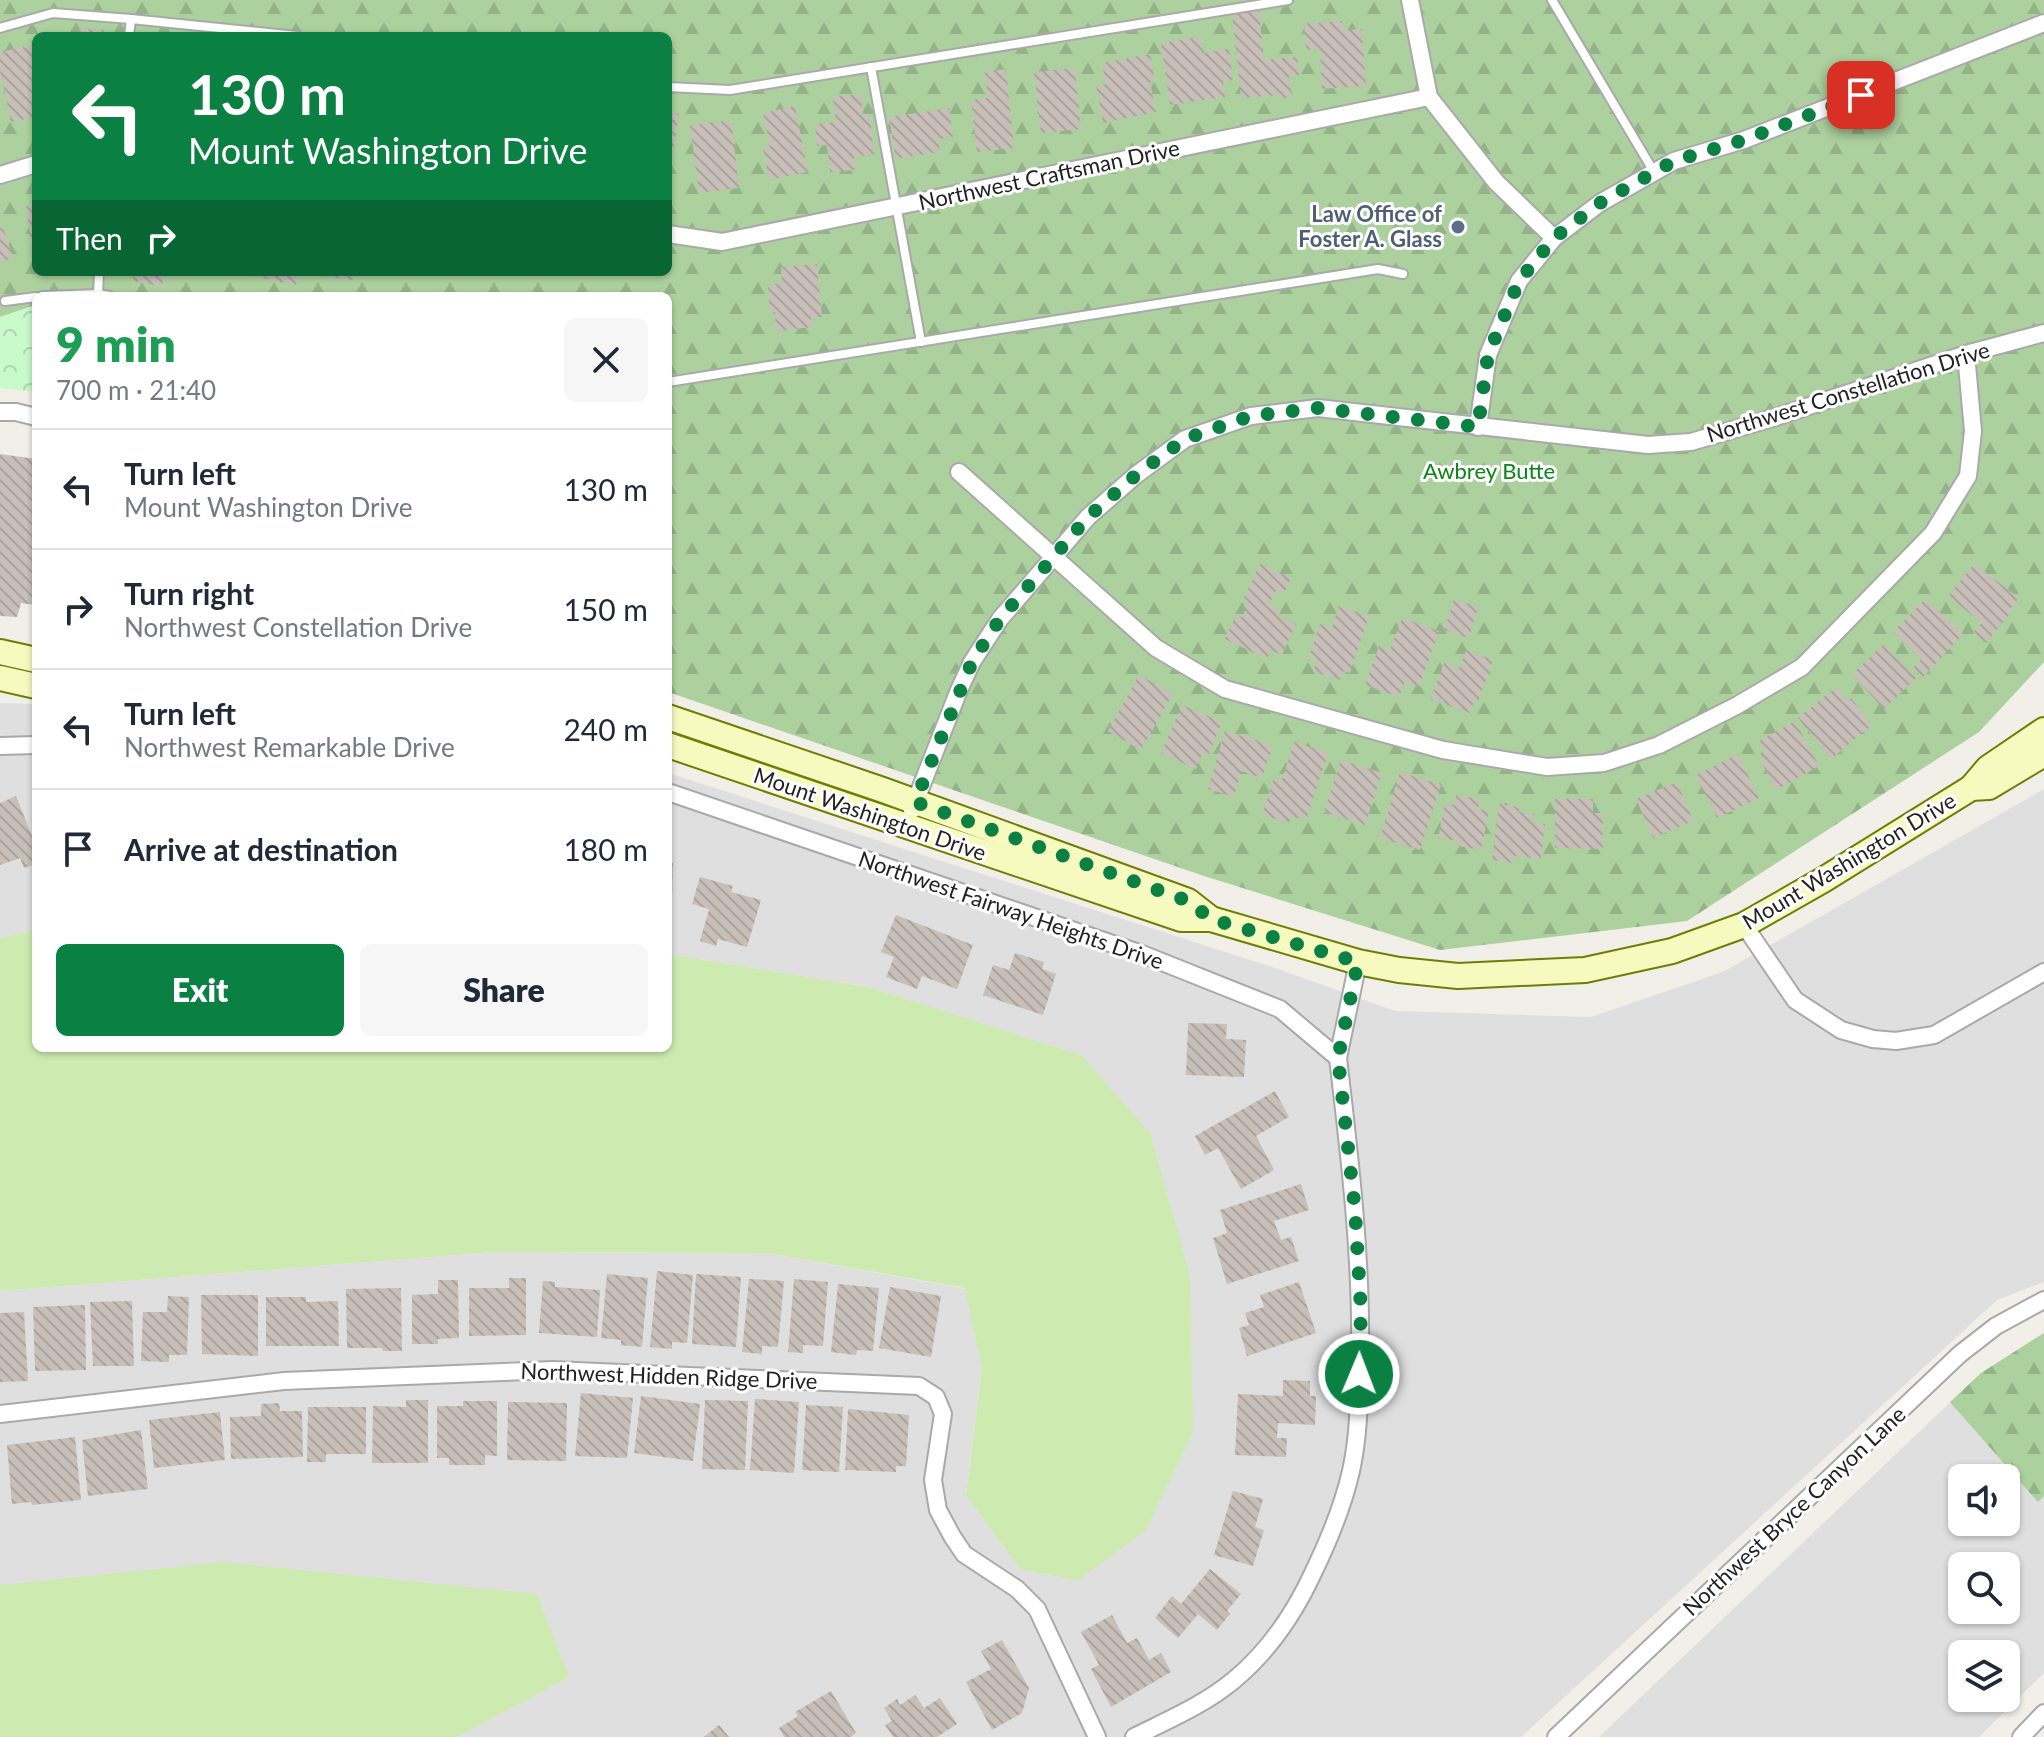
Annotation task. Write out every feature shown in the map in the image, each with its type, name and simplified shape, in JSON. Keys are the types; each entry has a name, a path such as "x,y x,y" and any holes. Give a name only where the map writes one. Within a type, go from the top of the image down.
{"main road":[{"path":"0,652 32,659"},
{"path":"0,678 32,685"},
{"name":"Mount Washington Drive","path":"672,718 1188,901 1211,919"},
{"name":"Mount Washington Drive","path":"672,746 1181,919 1211,919 1358,962 1458,976 1505,976 1585,970 1672,951 1744,925 1971,788 1988,768 2044,730"},
{"name":"Mount Washington Drive","path":"1971,788 1989,787 2044,754"}],"street":[{"path":"1410,0 1429,97 1496,182 1554,238"},
{"path":"1478,427 1488,355 1519,281 1554,238 1600,203 1674,161 1744,140 2044,23"},
{"name":"Northwest Craftsman Drive","path":"672,235 722,242 1429,97"},
{"path":"0,175 32,165"},
{"name":"Northwest Constellation Drive","path":"906,827 972,662 1000,619 1088,517 1136,475 1185,439 1251,416 1318,408 1648,445 1691,442 1966,354 2044,333"},
{"path":"959,472 1156,648 1225,689 1443,750 1547,767 1604,763 1659,745 1736,706 1802,667 1933,533 1968,476 1973,431 1966,354"},
{"path":"0,412 32,416"},
{"path":"0,746 32,745"},
{"name":"Northwest Fairway Heights Drive","path":"672,793 1142,954 1280,1009 1338,1058"},
{"path":"1744,925 1795,1000 1841,1030 1873,1039 1896,1041 1934,1035 2044,972"},
{"path":"1134,1737 1205,1702 1234,1681 1260,1656 1302,1597 1341,1508 1351,1468 1359,1406 1361,1311 1355,1210 1338,1058 1358,962"},
{"name":"Northwest Bryce Canyon Lane","path":"1556,1737 1960,1354 1996,1326 2044,1300"},
{"name":"Northwest Hidden Ridge Drive","path":"0,1414 284,1381 553,1370 919,1386 936,1397 943,1414 933,1480 938,1510 964,1554 1017,1589 1037,1609 1097,1737"},
{"path":"2021,1737 2044,1713"}],"lane":[{"path":"672,87 730,90 1288,0"},
{"path":"1552,0 1655,172"},
{"path":"0,28 53,13 258,32"},
{"path":"129,32 131,19"},
{"path":"871,67 921,342"},
{"path":"672,381 1378,269 1403,274"},
{"path":"5,301 32,298"}],"shaded area":[{"path":"0,703 32,704 32,931 0,938"},
{"path":"672,774 1275,968 1395,1011 1591,1017 1725,971 2044,789 2044,1282 1997,1300 1521,1737 457,1737 568,1677 0,1585 0,1291 495,1252 767,1253 966,1289 982,1369 966,1494 1020,1569 1078,1581 1080,1055 869,987 672,955"},
{"path":"2044,1333 2044,1673 2020,1697 2020,1640 1948,1640 1948,1712 2004,1712 1979,1737 1599,1737 1981,1373"}],"green space":[{"name":"Awbrey Butte","path":"0,0 2044,0 2044,662 1979,732 1687,921 1440,950 1201,875 672,693 672,292 32,292 32,306 0,317"},
{"path":"32,306 32,392 0,388 0,317"},
{"path":"32,931 32,1052 672,1052 672,955 869,987 1081,1055 1150,1133 1190,1276 1193,1433 1145,1531 1078,1581 1020,1569 966,1495 982,1369 965,1288 767,1253 495,1252 0,1291 0,938"},
{"path":"2044,1333 2044,1496 2038,1502 2020,1482 2020,1464 2005,1464 1950,1402 1981,1373"},
{"path":"223,1562 537,1594 569,1677 457,1737 0,1737 0,1585"}],"building":[{"path":"1259,10 1264,60 1297,57 1299,75 1289,76 1292,97 1241,98 1232,13"},
{"path":"1342,21 1342,30 1362,29 1366,86 1322,89 1320,49 1306,50 1304,24"},
{"path":"78,29 104,30 104,32 78,32"},
{"path":"1200,37 1202,53 1229,49 1233,80 1223,82 1225,97 1170,105 1161,43"},
{"path":"32,45 32,118 11,122 0,70 0,52"},
{"path":"1150,54 1155,81 1150,82 1156,112 1103,123 1096,85 1106,84 1102,63"},
{"path":"1075,68 1081,129 1041,133 1034,72"},
{"path":"1006,69 1014,148 977,152 971,100 988,98 985,71"},
{"path":"861,94 863,116 870,115 874,154 854,157 855,170 830,172 827,145 817,146 815,124 836,122 833,97"},
{"path":"795,106 808,172 769,180 763,148 770,146 763,113"},
{"path":"949,108 953,137 938,139 940,152 896,159 889,117"},
{"path":"672,113 679,114 672,158"},
{"path":"731,120 739,188 699,193 690,125"},
{"path":"32,205 32,249 26,206"},
{"path":"3,227 13,258 0,262 0,228"},
{"path":"817,264 822,317 811,318 812,327 776,331 775,312 770,313 768,285 782,283 781,267"},
{"path":"134,276 163,276 162,286 133,281"},
{"path":"252,276 298,276 296,285"},
{"path":"323,276 354,276 353,280"},
{"path":"0,454 32,458 32,604 21,603 17,617 0,616"},
{"path":"1260,564 1291,578 1284,593 1276,590 1269,605 1281,610 1278,616 1296,624 1282,655 1271,650 1267,659 1225,639 1236,615 1242,618 1248,603 1243,600"},
{"path":"1974,564 2019,598 1986,643 1973,633 1982,623 1948,596"},
{"path":"1454,599 1478,607 1469,638 1444,630"},
{"path":"1925,599 1963,634 1923,677 1913,668 1921,659 1893,632"},
{"path":"1339,606 1369,616 1350,673 1343,671 1340,680 1313,671 1317,662 1308,660 1320,624 1332,628"},
{"path":"1402,618 1439,631 1419,687 1405,681 1399,697 1365,685 1379,646 1390,650"},
{"path":"1884,644 1916,678 1884,709 1852,674"},
{"path":"1466,650 1493,660 1478,702 1474,701 1470,713 1431,699 1444,663 1460,668"},
{"path":"1139,675 1173,694 1141,750 1108,731"},
{"path":"1836,687 1847,701 1851,698 1872,725 1831,759 1798,718"},
{"path":"1182,705 1222,722 1208,756 1202,754 1196,769 1161,753"},
{"path":"1795,721 1819,766 1776,790 1762,764 1760,754 1764,751 1759,741"},
{"path":"1225,731 1272,745 1262,778 1241,771 1234,797 1208,789"},
{"path":"1294,742 1328,753 1306,820 1291,816 1289,823 1262,815 1274,778 1282,780"},
{"path":"1738,754 1759,798 1717,818 1696,775"},
{"path":"1341,760 1382,773 1365,825 1324,812"},
{"path":"1400,772 1441,785 1420,850 1380,838"},
{"path":"1677,782 1693,821 1653,838 1636,799"},
{"path":"1456,795 1480,799 1478,809 1489,811 1481,850 1458,846 1459,841 1438,838 1445,803 1454,805"},
{"path":"16,796 32,836 32,865 24,868 20,858 0,865 0,803"},
{"path":"1555,799 1593,799 1593,813 1603,813 1603,849 1555,848"},
{"path":"1499,804 1520,807 1519,812 1534,814 1533,823 1545,824 1541,859 1515,856 1514,863 1492,860"},
{"path":"700,877 733,886 731,892 761,900 747,947 718,939 716,946 700,941 709,909 692,904"},
{"path":"896,915 973,945 957,989 922,976 917,989 886,977 894,957 881,952"},
{"path":"1015,953 1044,962 1042,969 1056,974 1043,1015 983,995 993,965 1009,970"},
{"path":"1188,1023 1227,1024 1226,1039 1246,1040 1244,1077 1186,1075"},
{"path":"1275,1091 1289,1117 1256,1136 1274,1170 1241,1189 1218,1148 1205,1155 1195,1136"},
{"path":"1301,1184 1309,1210 1274,1221 1281,1240 1291,1237 1299,1261 1227,1284 1213,1238 1227,1233 1220,1210"},
{"path":"657,1271 693,1275 687,1343 672,1342 672,1349 650,1347"},
{"path":"607,1274 648,1278 642,1347 621,1345 621,1340 601,1338"},
{"path":"696,1274 741,1277 736,1347 692,1344"},
{"path":"509,1278 526,1278 526,1335 469,1336 469,1288 509,1288"},
{"path":"749,1279 784,1281 778,1347 762,1346 762,1354 742,1352"},
{"path":"794,1279 828,1282 823,1346 803,1345 803,1353 788,1352"},
{"path":"438,1280 458,1280 459,1338 438,1339 438,1344 412,1344 412,1295 438,1294"},
{"path":"543,1281 555,1282 555,1287 600,1290 597,1337 539,1333"},
{"path":"1299,1282 1316,1333 1247,1356 1239,1328 1249,1325 1245,1313 1264,1307 1260,1295"},
{"path":"838,1284 879,1288 873,1351 857,1350 856,1355 831,1352"},
{"path":"890,1287 941,1296 931,1357 879,1348"},
{"path":"401,1288 402,1351 347,1348 346,1289"},
{"path":"201,1295 258,1295 258,1356 202,1354"},
{"path":"168,1296 189,1297 187,1355 169,1355 169,1362 141,1361 143,1312 167,1312"},
{"path":"266,1297 306,1297 306,1302 338,1301 339,1346 266,1346"},
{"path":"132,1301 134,1366 93,1366 90,1302"},
{"path":"85,1305 86,1370 35,1371 33,1307"},
{"path":"24,1312 28,1381 0,1382 0,1313"},
{"path":"1283,1380 1310,1381 1310,1396 1316,1396 1315,1425 1278,1423 1277,1438 1287,1438 1286,1457 1235,1455 1238,1394 1283,1396"},
{"path":"581,1393 633,1398 627,1458 575,1456"},
{"path":"641,1396 700,1404 693,1461 634,1453"},
{"path":"755,1399 799,1402 794,1473 750,1470"},
{"path":"406,1400 428,1400 428,1463 372,1463 373,1406 406,1407"},
{"path":"705,1400 748,1401 745,1470 702,1469"},
{"path":"463,1401 497,1401 497,1456 485,1455 485,1465 449,1465 449,1458 437,1458 437,1406 463,1406"},
{"path":"508,1402 567,1403 566,1461 507,1460"},
{"path":"279,1403 280,1411 302,1411 303,1457 231,1459 230,1417 261,1416 261,1404"},
{"path":"806,1405 843,1407 839,1472 802,1470"},
{"path":"308,1407 366,1407 366,1454 326,1454 326,1462 307,1462"},
{"path":"848,1409 909,1415 906,1466 896,1466 896,1472 845,1470"},
{"path":"220,1412 225,1460 154,1468 149,1420"},
{"path":"141,1430 148,1489 88,1496 82,1440"},
{"path":"75,1437 81,1500 12,1504 7,1445"},
{"path":"1233,1491 1263,1499 1255,1527 1264,1530 1253,1566 1214,1555"},
{"path":"1210,1569 1241,1594 1217,1630 1198,1614 1178,1638 1155,1618 1172,1596 1181,1604"},
{"path":"1112,1615 1127,1643 1137,1638 1149,1660 1161,1653 1171,1672 1111,1707 1091,1669 1099,1665 1081,1632"},
{"path":"1002,1640 1029,1688 1022,1713 992,1730 966,1682 991,1669 981,1651"},
{"path":"831,1691 856,1733 850,1737 784,1737 779,1728 798,1716 795,1712"},
{"path":"915,1695 924,1708 940,1698 957,1724 937,1737 893,1737 885,1725 892,1721 884,1708 897,1699 900,1705"},
{"path":"719,1725 729,1737 704,1737"}],"place":[{"name":"Law Office of Foster A. Glass","path":"1458,227"}],"route":[{"path":"1359,1374 1361,1311 1355,1210 1338,1058 1358,962 1211,919 1188,901 915,802 972,662 1000,619 1088,517 1136,475 1185,439 1251,416 1318,408 1478,427 1488,355 1519,281 1554,238 1600,203 1674,161 1744,140 1861,95"}]}
